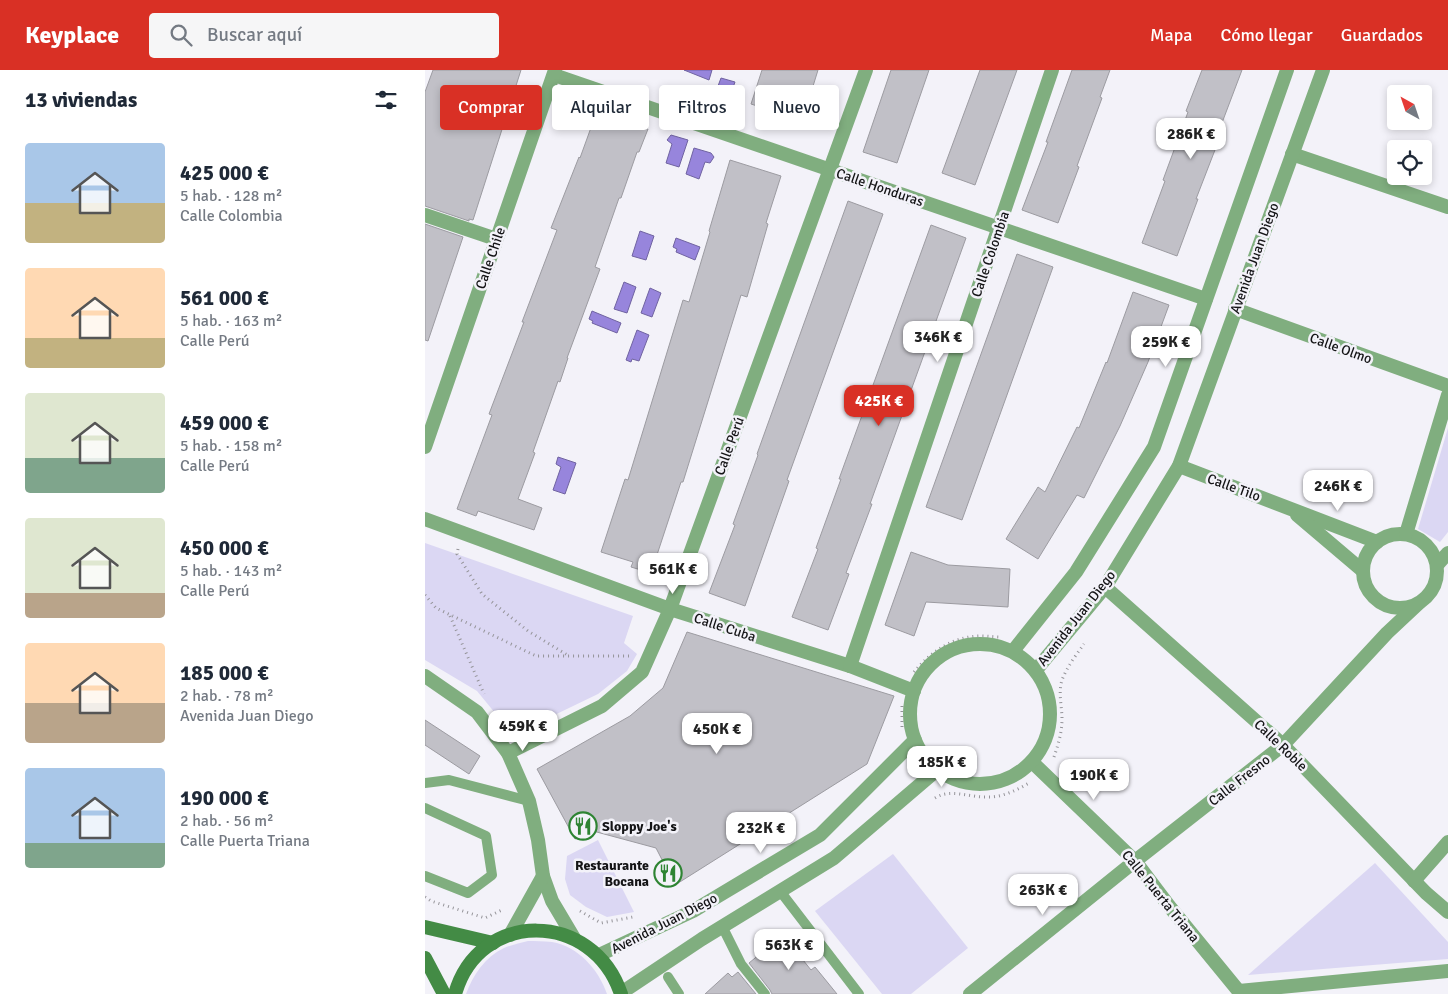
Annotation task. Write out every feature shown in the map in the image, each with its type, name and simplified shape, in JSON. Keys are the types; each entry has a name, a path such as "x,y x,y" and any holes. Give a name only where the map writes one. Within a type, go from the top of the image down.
{"main road":[{"path":"425,927 493,943"},
{"path":"455,994 458,982 473,960 493,943 510,935 531,930 553,932 574,938 599,955 613,973 621,994"},
{"path":"425,958 444,994"}],"street":[{"name":"Calle Perú","path":"508,753 602,706 642,672 670,609 866,70"},
{"name":"Calle Colombia","path":"850,666 1052,70"},
{"name":"Avenida Juan Diego","path":"1013,651 1076,572 1154,447 1287,70"},
{"name":"Avenida Juan Diego","path":"1036,670 1105,587 1179,466 1323,70"},
{"name":"Calle Honduras","path":"554,72 1206,299"},
{"name":"Calle Chile","path":"425,446 554,72"},
{"path":"1292,154 1448,207"},
{"path":"425,215 496,240"},
{"name":"Calle Olmo","path":"1235,309 1448,386"},
{"path":"1406,534 1448,394"},
{"name":"Calle Tilo","path":"1179,466 1377,542"},
{"name":"Calle Tilo","path":"1289,508 1363,570"},
{"name":"Calle Cuba","path":"425,519 670,609 850,666 910,689"},
{"path":"1396,534 1406,534 1417,538 1427,545 1437,565 1437,577 1434,588 1427,597 1418,604 1408,608 1396,609 1376,600 1366,587 1363,570 1369,550 1377,542 1396,534"},
{"path":"1437,565 1448,553"},
{"name":"Calle Roble","path":"1105,587 1283,745 1414,881 1448,912"},
{"name":"Calle Fresno","path":"970,994 1283,745 1387,633 1418,604"},
{"path":"985,644 1013,651 1036,670 1046,687 1051,713 1045,741 1032,762 1015,775 992,784 971,784 937,770 928,761 915,740 910,718 910,689 935,661 960,646 985,644"},
{"path":"425,676 477,712 508,753 529,801 538,840 543,876 552,901 574,938"},
{"name":"Avenida Juan Diego","path":"599,955 693,911 820,835 915,740"},
{"name":"Calle Puerta Triana","path":"1032,762 1135,861 1238,993"},
{"name":"Avenida Juan Diego","path":"621,994 722,926 834,858 937,770"},
{"path":"1414,881 1448,842"},
{"path":"510,935 543,876"},
{"path":"1238,993 1448,971"}],"lane":[{"path":"425,782 449,780 529,801"},
{"path":"425,808 487,836 493,875 468,893 425,876"},
{"path":"780,891 859,994"},
{"path":"722,926 741,964 765,994"},
{"path":"668,977 679,994"}],"path":[{"path":"461,532 457,554 483,594 528,631 570,656"},
{"path":"425,595 436,608 450,616 536,656 649,655"},
{"path":"450,616 490,707 486,725"},
{"path":"901,732 902,699 910,689 913,675 923,660 948,644 971,637 1008,637"},
{"path":"576,909 601,923 633,917"}],"shaded area":[{"path":"684,70 712,70 709,80"},
{"path":"721,78 735,82 734,85 718,85"},
{"path":"671,135 688,140 679,167 666,163 672,144 667,140"},
{"path":"694,148 711,153 714,157 710,163 705,162 699,179 686,174"},
{"path":"640,231 654,236 646,260 632,256"},
{"path":"676,238 700,247 695,260 676,252 677,249 673,247"},
{"path":"624,282 636,287 627,313 614,309"},
{"path":"650,288 661,293 652,317 641,313"},
{"path":"592,311 621,323 617,333 592,323 593,321 589,319"},
{"path":"637,330 649,335 639,361 632,359 631,362 626,360"},
{"path":"1448,428 1448,532 1440,542 1418,529"},
{"path":"558,457 576,463 565,494 553,490 561,467 556,464"},
{"path":"425,543 633,616 624,643 637,654 627,671 598,694 513,735 477,691 425,660"},
{"path":"598,840 634,912 607,917 586,907 570,895 565,879 567,856"},
{"path":"893,854 968,948 911,994 882,994 815,911"},
{"path":"1375,863 1448,942 1448,959 1248,975"},
{"path":"528,941 561,944 579,954 599,976 607,994 466,994 476,973 491,956 504,948"}],"building":[{"path":"433,70 521,70 516,85 440,85 440,130 502,130 473,220 469,219 469,221 425,206 425,92"},
{"path":"762,70 818,70 813,85 757,85"},
{"path":"891,70 929,70 897,163 863,152"},
{"path":"980,70 1017,70 975,185 942,173"},
{"path":"1072,70 1110,70 1100,97 1102,98 1077,166 1079,167 1058,223 1022,210 1048,142 1046,142"},
{"path":"1202,70 1242,70 1217,136 1220,137 1196,199 1198,199 1177,256 1142,243 1188,112 1186,111"},
{"path":"755,92 755,105 751,104"},
{"path":"590,130 648,130 639,152 637,152 621,198 619,198 595,267 600,269 560,382 558,381 518,499 542,508 534,530 478,511 476,516 457,509 492,415 489,414 557,230 551,228"},
{"path":"730,160 781,176 766,223 768,224 747,297 741,295 683,482 681,482 651,573 631,567 633,562 601,552 625,479 628,480 683,300 689,302"},
{"path":"848,201 883,214 787,480 789,481 745,606 709,593 735,525 733,524 757,454"},
{"path":"425,224 463,237 428,341 425,340"},
{"path":"931,225 966,238 870,504 872,504 846,573 849,574 828,630 792,617 818,549 816,548 841,479 839,479"},
{"path":"1017,254 1053,267 962,520 926,507"},
{"path":"1133,292 1169,305 1148,362 1120,426 1084,498 1077,495 1038,559 1006,539 1038,487 1045,492 1077,427 1079,428 1107,363"},
{"path":"911,552 948,565 1010,569 1008,607 926,602 914,636 885,625"},
{"path":"687,632 894,696 867,764 675,885 656,848 593,831 575,839 537,769 630,716 663,688"},
{"path":"425,720 480,756 469,774 425,745"},
{"path":"783,935 811,970 815,967 837,994 772,994 749,963"},
{"path":"738,972 756,994 705,994 728,973 732,977"}],"place":[{"name":"Sloppy Joe's","path":"583,826"},
{"name":"Restaurante Bocana","path":"668,873"}]}
